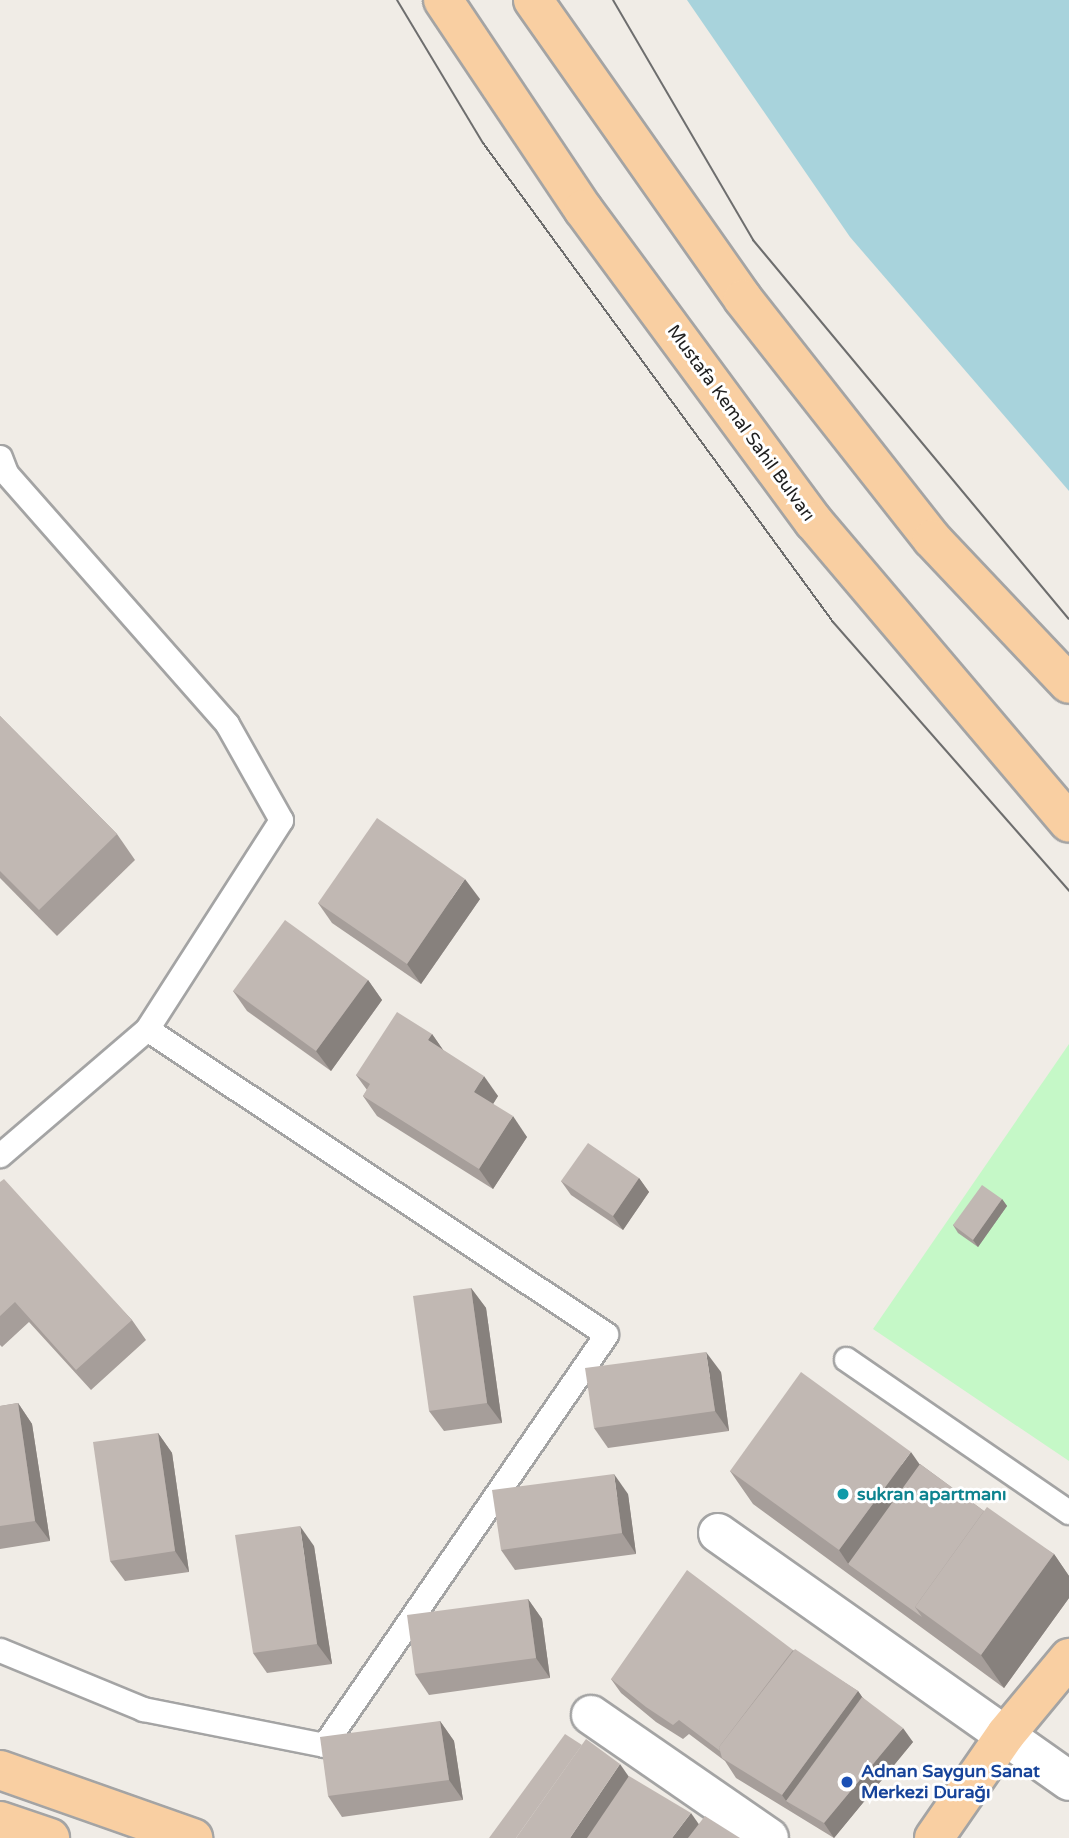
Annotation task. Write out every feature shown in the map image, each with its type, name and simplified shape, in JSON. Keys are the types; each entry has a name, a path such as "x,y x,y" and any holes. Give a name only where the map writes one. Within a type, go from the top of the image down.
{"main road":[{"name":"Mustafa Kemal Sahil Bulvarı","path":"443,0 583,209 814,522 1069,823"},
{"path":"533,0 795,365 932,540 1069,684"},
{"path":"934,1838 1006,1734 1069,1658"},
{"path":"0,1770 193,1838"},
{"path":"0,1821 50,1838"}],"street":[{"path":"718,1533 1069,1781"},
{"path":"591,1715 769,1838"}],"lane":[{"path":"0,457 6,473 227,724 281,820 147,1029 0,1155"},
{"path":"0,1650 143,1709 324,1745 606,1335 147,1029"},
{"path":"846,1359 1069,1512"}],"green space":[{"path":"1069,1044 1069,1461 873,1329"}],"water":[{"path":"687,0 1069,0 1069,491 850,237"}],"building":[{"path":"0,716 117,834 39,910 0,871"},
{"path":"377,818 465,879 407,964 318,903"},
{"path":"285,920 368,980 316,1051 233,991"},
{"path":"397,1012 432,1034 428,1040 484,1076 474,1092 513,1116 479,1169 363,1096 370,1084 356,1075"},
{"path":"588,1143 639,1178 613,1216 561,1181"},
{"path":"4,1179 132,1320 76,1370 15,1302 0,1316 0,1182"},
{"path":"982,1185 1002,1199 973,1240 953,1225"},
{"path":"471,1288 487,1403 429,1411 413,1296"},
{"path":"706,1352 715,1411 594,1428 585,1368"},
{"name":"sukran apartmanı","path":"801,1372 911,1452 839,1550 730,1471"},
{"path":"18,1403 35,1521 0,1526 0,1406"},
{"path":"158,1433 175,1551 110,1561 93,1442"},
{"path":"920,1464 984,1511 915,1607 922,1617 848,1564"},
{"path":"614,1474 622,1533 501,1550 492,1490"},
{"path":"987,1507 1054,1554 981,1655 915,1607"},
{"path":"300,1526 317,1644 253,1653 235,1535"},
{"path":"687,1570 793,1650 719,1747 720,1751 679,1720 673,1725 611,1679"},
{"path":"528,1599 536,1658 415,1674 407,1615"},
{"path":"795,1649 858,1691 782,1795 722,1758 719,1747"},
{"path":"862,1697 903,1728 824,1823 786,1801"},
{"path":"440,1721 449,1780 328,1796 320,1737"},
{"path":"565,1734 582,1745 516,1838 489,1838"},
{"path":"586,1739 620,1764 570,1838 516,1838"},
{"path":"629,1776 691,1813 672,1838 587,1838"},
{"path":"705,1816 740,1838 688,1838"}],"tram line":[{"path":"397,0 483,143 833,622 1069,891"},
{"path":"613,0 753,240 1069,619"}],"place":[{"name":"sukran apartmanı","path":"843,1494"},
{"name":"Adnan Saygun Sanat Merkezi Durağı","path":"847,1782"}]}
